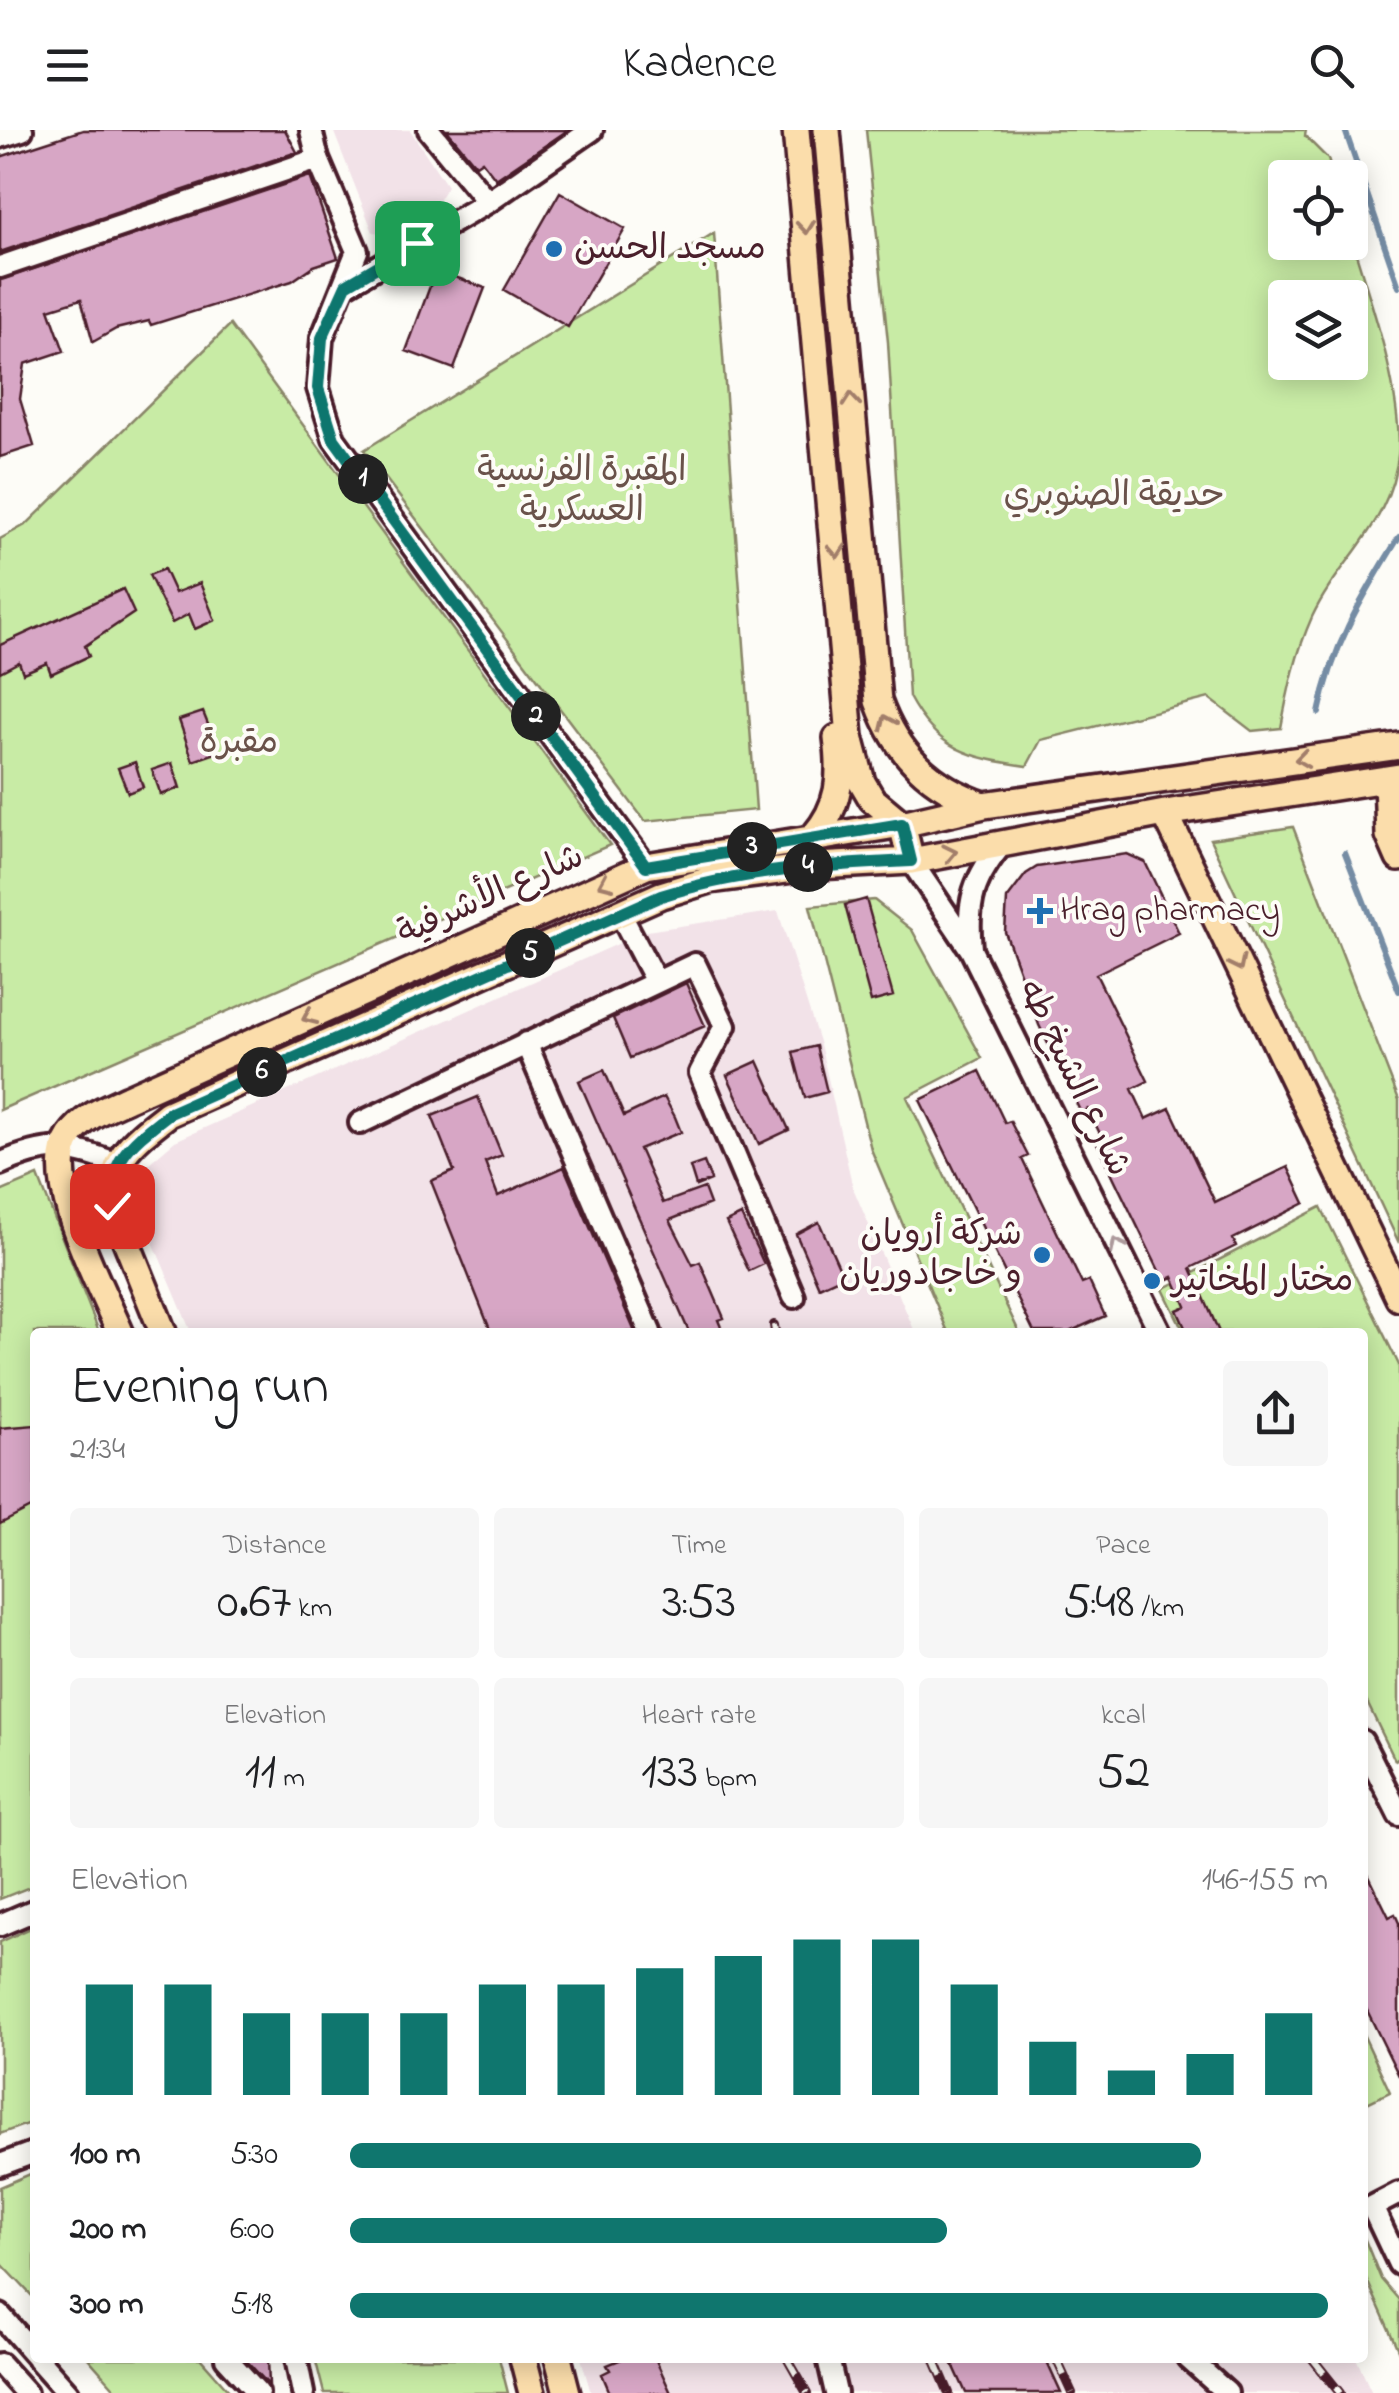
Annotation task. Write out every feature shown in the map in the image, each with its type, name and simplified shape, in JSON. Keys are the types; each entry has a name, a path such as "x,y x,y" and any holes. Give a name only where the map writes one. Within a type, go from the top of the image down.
{"main road":[{"path":"796,130 856,762 872,799 902,824 911,861"},
{"path":"826,130 878,701 887,725 916,768 936,784 984,805"},
{"path":"814,836 827,820 840,783 836,688 844,639"},
{"name":"شارع الأشرفية","path":"64,1146 90,1116 646,866 902,824 984,805 1399,746"},
{"path":"1393,778 1390,835 1399,858"},
{"name":"شارع الأشرفية","path":"115,1163 130,1144 168,1114 620,913 710,880 817,866 911,861 1165,813 1393,778"},
{"path":"1165,813 1399,1298"},
{"path":"64,1146 65,1193 118,1328"},
{"path":"115,1163 112,1206 161,1328"},
{"path":"524,2363 532,2393"},
{"path":"559,2363 567,2393"}],"street":[{"path":"0,137 22,130"},
{"path":"311,130 318,159 357,251 322,338 318,388 334,439 646,866"},
{"path":"429,130 488,202"},
{"path":"346,285 488,202 592,130"},
{"path":"0,267 318,159"},
{"path":"971,950 971,890 980,870 1004,842"},
{"name":"شارع الشيخ طه","path":"911,861 971,950 1158,1328"},
{"path":"620,913 655,980"},
{"path":"360,1123 695,964 724,1026 700,1073 794,1297"},
{"path":"526,1043 648,1328"},
{"path":"0,1164 36,1150 64,1146 115,1163"},
{"path":"1368,1753 1399,1815"},
{"path":"0,1924 30,1912"},
{"path":"0,2166 30,2154"},
{"path":"1399,2194 1372,2207 1399,2264"},
{"path":"0,2314 30,2349"},
{"path":"42,2363 68,2393"},
{"path":"231,2363 258,2393"},
{"path":"297,2363 303,2393"},
{"path":"829,2363 836,2393"},
{"path":"1194,2363 1227,2393"},
{"path":"1,2368 26,2393"}],"shaded area":[{"path":"333,130 410,130 447,186 434,208 388,234 373,232"},
{"path":"778,911 821,1048 853,1188 913,1328 189,1328 142,1216 149,1163 175,1141 647,931"},
{"path":"582,2363 1358,2363 1372,2393 591,2393"}],"green space":[{"name":"حديقة الصنوبري","path":"866,130 1306,130 1305,136 1328,160 1268,160 1268,260 1358,260 1364,280 1268,280 1268,380 1368,380 1368,293 1389,367 1399,449 1394,476 1376,521 1312,617 1293,672 1281,728 1252,731 1209,698 1041,740 1027,766 972,755 957,748 931,729 909,697 888,342"},
{"name":"المقبرة الفرنسية العسكرية","path":"714,233 756,810 645,821 364,450"},
{"name":"مقبرة","path":"230,325 610,845 0,1110 0,539 27,524"},
{"path":"1293,827 1399,1100 1399,1243 1210,839"},
{"path":"874,900 912,930 982,1058 907,1097 1017,1328 946,1328 871,1149 810,906"},
{"path":"38,1176 97,1328 30,1328 30,1887 0,1899 0,1192"},
{"path":"1321,1207 1399,1365 1399,1758 1395,1760 1368,1704 1368,1328 1182,1328 1163,1289"},
{"path":"30,1928 30,2123 0,2134 0,1942"},
{"path":"1368,2045 1390,2092 1368,2102"},
{"path":"30,2174 30,2294 0,2262 0,2187"},
{"path":"1368,2247 1381,2279 1399,2300 1399,2352 1368,2282"},
{"path":"92,2363 204,2363 231,2393 119,2393"},
{"path":"316,2363 500,2363 508,2393 324,2393"}],"building":[{"path":"83,130 285,130 297,152 0,252 0,157"},
{"path":"447,130 568,130 496,179 482,161 476,165"},
{"path":"310,176 338,258 314,266 292,281 151,325 149,321 116,329 93,342 81,299 49,309 64,351 25,364 20,399 34,446 0,457 0,280"},
{"path":"560,192 625,229 568,327 504,290"},
{"path":"436,270 485,288 454,369 406,351"},
{"path":"164,569 175,593 200,583 215,620 195,629 189,614 172,623 149,575"},
{"path":"123,589 134,613 85,646 89,656 51,674 47,663 23,673 19,662 0,672 0,645"},
{"path":"203,712 219,752 193,761 179,720"},
{"path":"135,762 143,787 128,793 118,768"},
{"path":"172,763 180,788 161,795 152,770"},
{"path":"1127,854 1145,862 1179,933 1096,974 1148,1081 1132,1089 1146,1119 1170,1108 1215,1202 1288,1167 1305,1203 1233,1239 1236,1246 1191,1268 1217,1328 1185,1328 1177,1310 1186,1306 1173,1277 1164,1281 1097,1143 1103,1140 1088,1109 1081,1113 1039,1025 1005,932 1007,899 1026,874 1037,867"},
{"path":"866,899 893,996 871,1002 845,905"},
{"path":"686,983 705,1026 630,1058 613,1018"},
{"path":"816,1046 827,1092 805,1098 793,1052"},
{"path":"758,1061 789,1130 759,1144 727,1075"},
{"path":"604,1070 624,1116 664,1097 681,1132 639,1149 663,1203 704,1188 710,1204 670,1220 693,1265 700,1262 724,1318 718,1320 721,1328 687,1328 579,1081"},
{"path":"980,1071 1005,1123 1010,1121 1028,1156 1022,1159 1082,1284 1089,1281 1105,1316 1078,1328 1032,1328 920,1100"},
{"path":"478,1097 502,1155 485,1162 498,1196 564,1167 633,1328 489,1328 431,1181 454,1171 432,1116"},
{"path":"704,1162 711,1180 696,1186 690,1167"},
{"path":"741,1215 764,1264 749,1271 726,1222"},
{"path":"819,1222 843,1276 819,1287 796,1234"},
{"path":"30,1425 30,1509 0,1524 0,1428"},
{"path":"1368,1874 1389,1917 1395,1914 1399,1923 1399,2076 1368,2012"},
{"path":"249,2363 268,2363 268,2384"},
{"path":"657,2363 671,2393 610,2393 602,2374 610,2370 607,2365"},
{"path":"952,2363 1047,2363 1061,2393 966,2393"}],"waterway":[{"path":"1345,130 1399,287"},
{"path":"1319,713 1341,643 1399,537"},
{"path":"1345,853 1399,991"}],"railway":[{"path":"790,2363 807,2393"},
{"path":"936,2363 949,2393"},
{"path":"1058,2363 1072,2393"},
{"path":"1316,2363 1340,2393"}],"place":[{"name":"مسجد الحسن","path":"554,249"},
{"name":"Hrag pharmacy","path":"1040,911"},
{"name":"شركة أرويان و خاجادوريان","path":"1042,1255"},
{"name":"مختار المخاتير","path":"1152,1281"}],"route":[{"path":"112,1206 110,1187 115,1163 130,1144 168,1114 661,896 710,880 817,866 911,861 902,824 646,866 334,439 318,388 322,338 346,285 417,243"}]}
